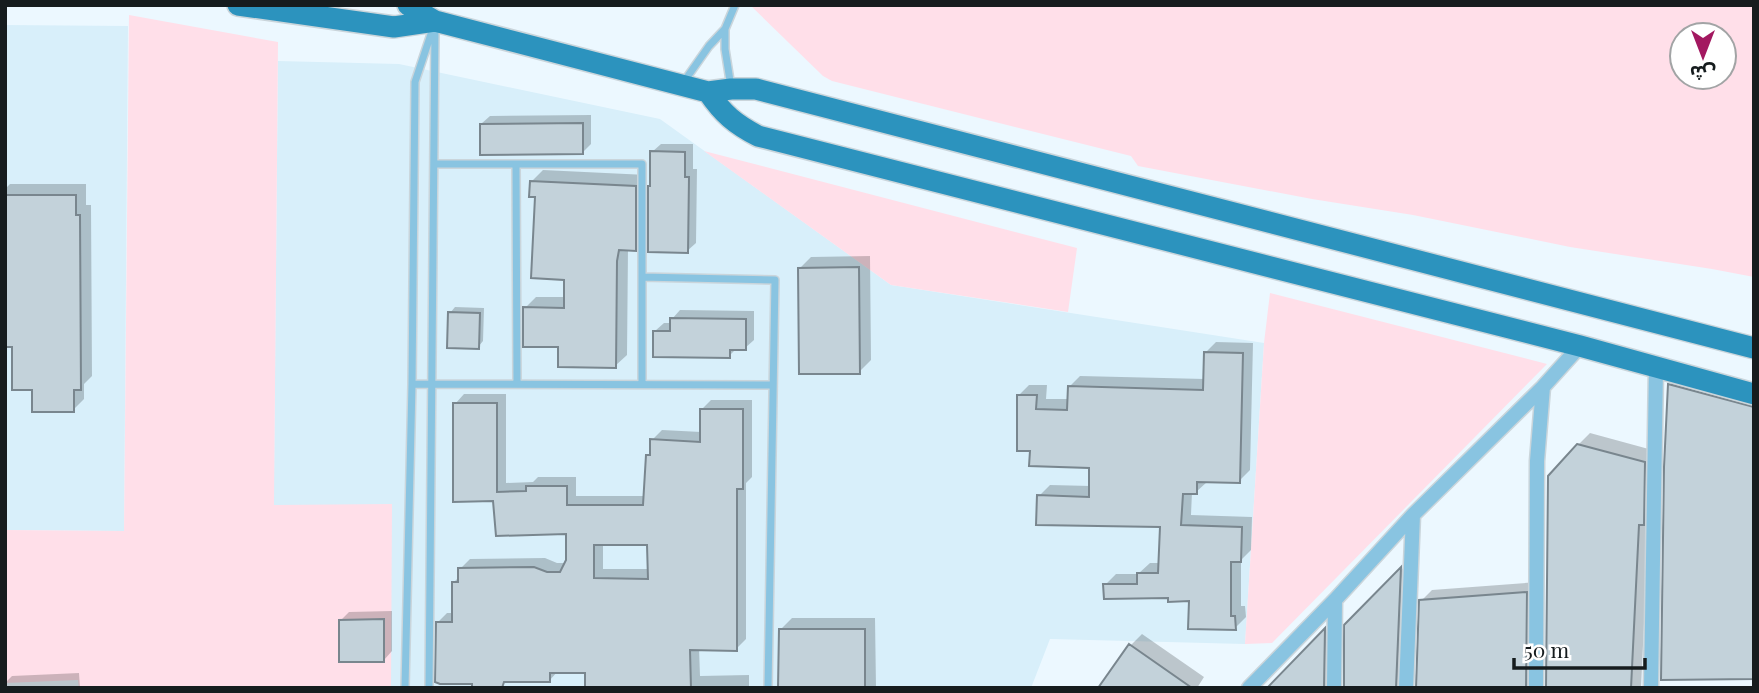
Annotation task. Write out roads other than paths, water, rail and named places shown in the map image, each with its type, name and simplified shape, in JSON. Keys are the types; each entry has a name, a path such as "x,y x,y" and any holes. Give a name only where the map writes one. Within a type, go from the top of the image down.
{"main road":[{"path":"238,5 394,27 435,21"},
{"path":"408,5 435,21 708,92 756,89 1754,348"},
{"path":"708,92 721,111 758,136 1580,346 1754,394"}],"street":[{"path":"1249,688 1413,515 1543,387 1580,346"},
{"path":"1651,688 1656,368"},
{"path":"1536,688 1537,461 1543,387"},
{"path":"1406,688 1413,515"},
{"path":"1334,688 1335,600"}],"lane":[{"path":"682,85 694,65 725,29 735,5"},
{"path":"429,688 435,21"},
{"path":"405,688 415,82 435,21"},
{"path":"725,29 731,89"},
{"path":"434,164 642,164 642,384"},
{"path":"516,164 517,384"},
{"path":"642,277 775,280 768,688"},
{"path":"412,384 773,385"}]}
